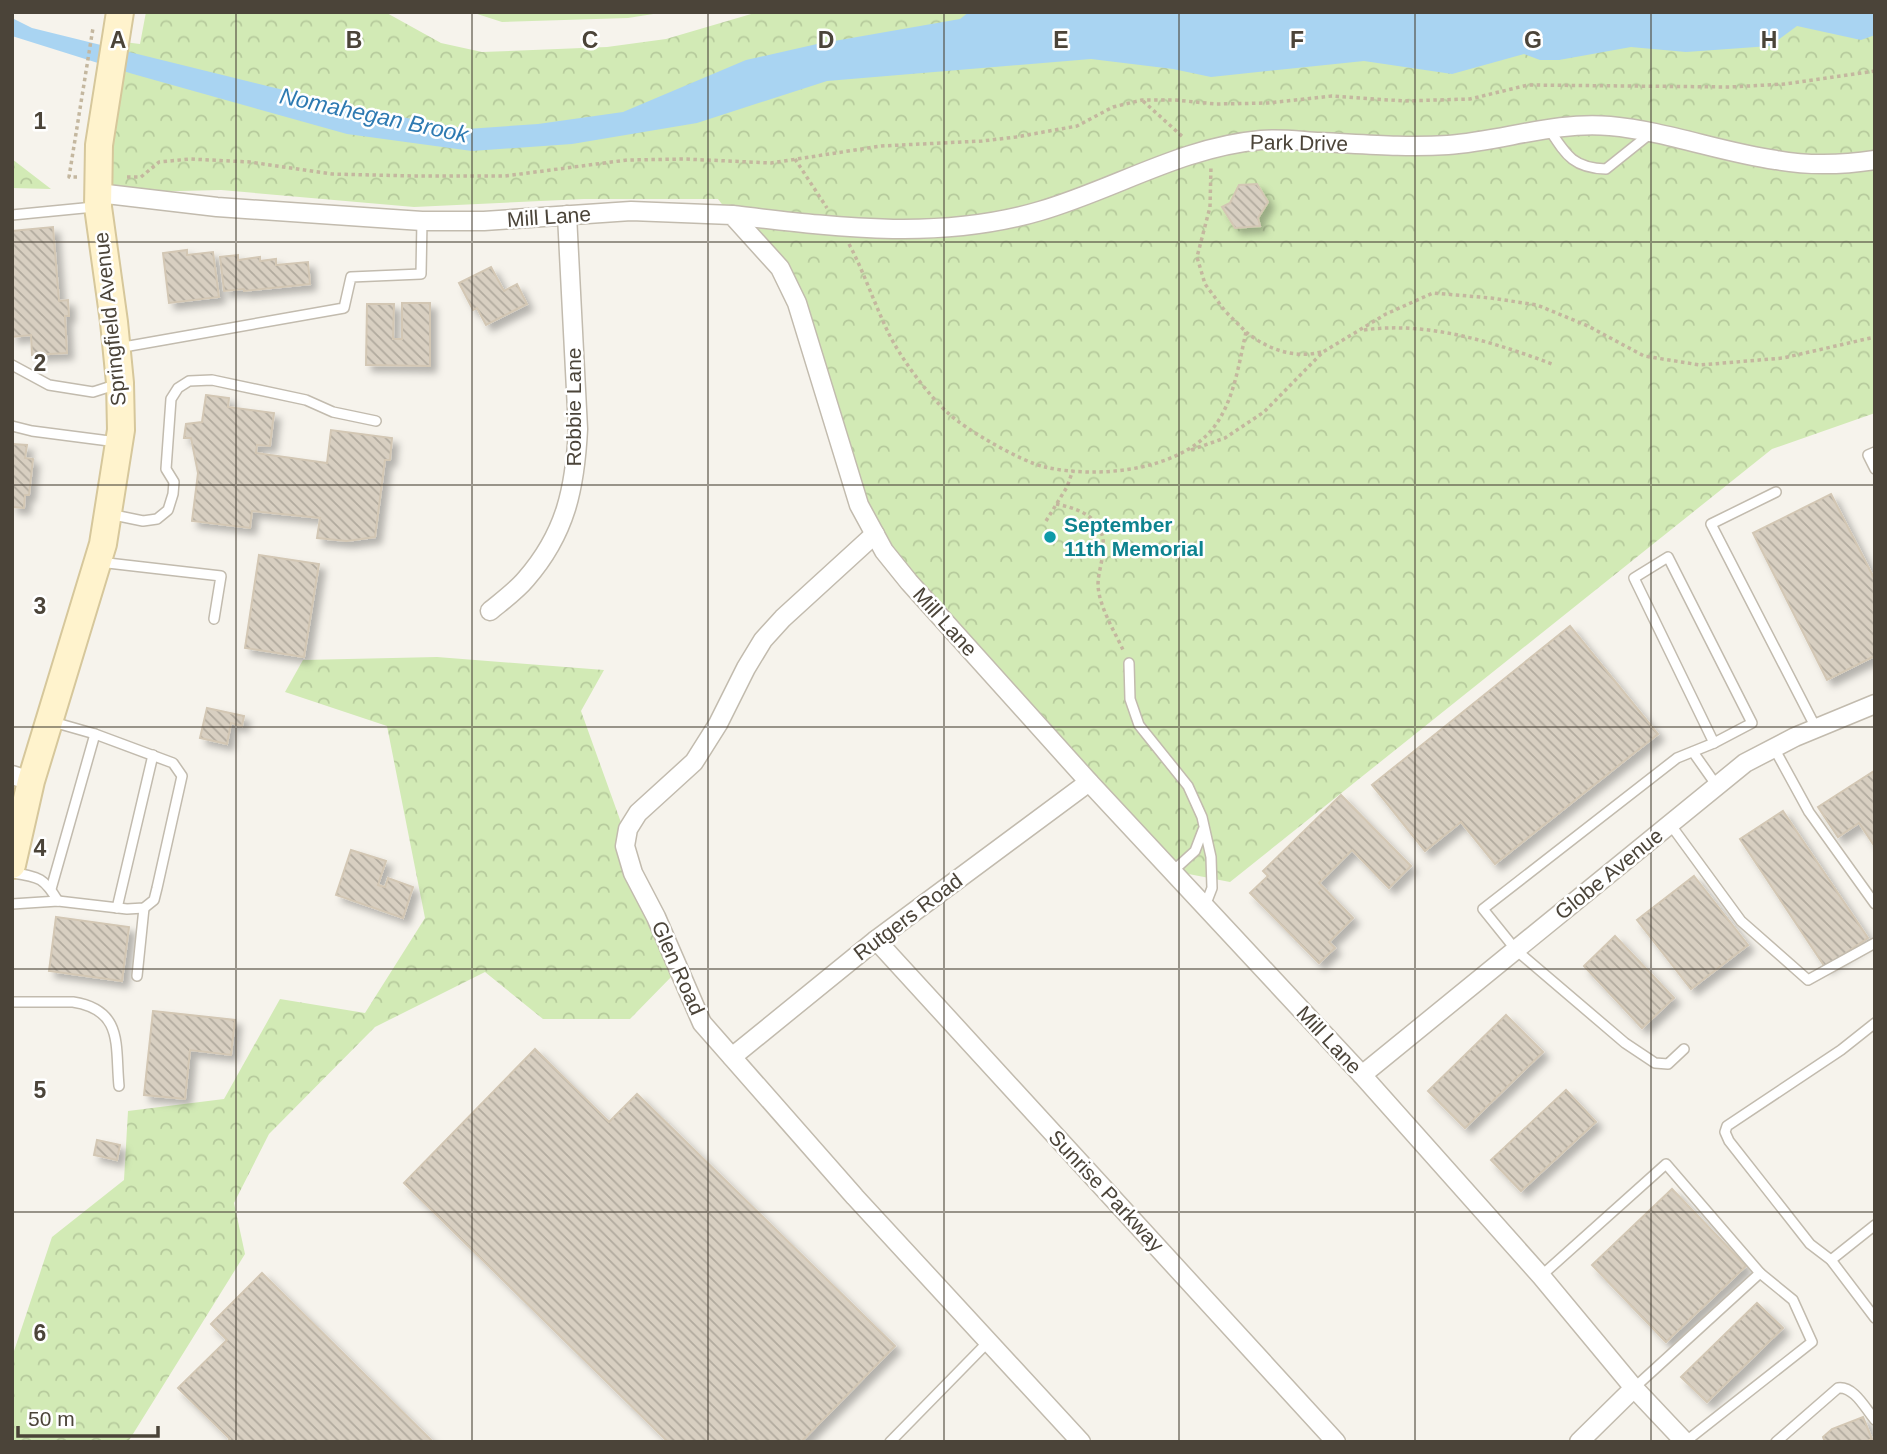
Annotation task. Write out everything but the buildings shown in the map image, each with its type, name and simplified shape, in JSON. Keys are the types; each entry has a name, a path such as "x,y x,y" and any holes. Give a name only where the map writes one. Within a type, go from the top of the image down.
{"main road":[{"name":"Springfield Avenue","path":"12,865 22,778 50,721 97,561 119,442 120,383 117,348 98,200 98,70 104,36 120,12"}],"street":[{"name":"Park Drive","path":"732,215 840,227 907,230 968,227 1043,210 1199,151 1265,139 1386,146 1449,145 1577,124 1612,126 1651,133 1774,160 1823,164 1875,160"},
{"name":"Mill Lane","path":"98,200 422,221 484,221 631,211 732,215 780,268 797,303 859,505 884,551 1089,782 1362,1075 1541,1276 1634,1388 1685,1442"},
{"name":"Robbie Lane","path":"490,611 525,581 548,552 563,523 571,494 578,429 567,215"},
{"name":"Glen Road","path":"875,534 783,618 763,640 718,724 694,762 638,813 628,829 625,846 633,873 656,917 702,1023 1080,1442"},
{"name":"Globe Avenue","path":"1362,1075 1745,763 1816,728 1875,704"},
{"name":"Rutgers Road","path":"732,1057 876,940 1089,782"},
{"name":"Sunrise Parkway","path":"876,940 1336,1442"},
{"path":"1579,1442 1634,1388"}],"lane":[{"path":"1549,129 1568,157 1587,168 1606,169 1651,133"},
{"path":"12,215 98,200"},
{"path":"117,348 344,308 351,277 421,274 422,221"},
{"path":"12,365 49,385 93,392 120,383"},
{"path":"107,514 143,521 157,519 168,509 174,482 166,469 171,399 178,388 189,381 212,380 306,400 332,412 376,421"},
{"path":"12,426 119,442"},
{"path":"1872,453 1875,469"},
{"path":"1776,492 1711,524 1816,728"},
{"path":"1684,1049 1668,1064 1655,1063 1625,1044 1516,950 1483,909 1677,758 1714,743 1752,723 1668,557 1634,579 1714,743"},
{"path":"97,561 220,576 214,619"},
{"path":"1129,663 1130,699 1139,725 1188,786 1202,817 1211,857 1212,888 1205,906"},
{"path":"12,904 58,901 117,908 144,908 154,900 182,776 173,763 95,734 50,721"},
{"path":"51,889 95,734"},
{"path":"1774,748 1809,812 1875,904"},
{"path":"1693,752 1717,786"},
{"path":"117,908 153,755"},
{"path":"1670,824 1741,921 1808,980 1875,943"},
{"path":"1173,871 1195,851 1203,828"},
{"path":"12,873 35,876 46,881 58,901"},
{"path":"137,976 144,908"},
{"path":"12,1002 74,1002 105,1014 113,1026 119,1086"},
{"path":"1875,1023 1841,1050 1799,1076 1725,1129 1729,1141 1810,1244 1831,1260 1875,1318"},
{"path":"1541,1276 1666,1164 1760,1273 1793,1300 1812,1342 1685,1442"},
{"path":"1831,1260 1875,1225"},
{"path":"1634,1388 1760,1273"},
{"path":"890,1442 988,1342"},
{"path":"1776,1442 1842,1387 1851,1390 1875,1420"}],"path":[{"path":"69,177 98,70 104,36"},
{"path":"142,177 159,162 190,159 250,162 332,174 414,176 505,176 627,160 685,159 771,163 881,146 1016,137 1077,126 1113,107 1142,100 1216,104 1268,103 1332,96 1404,101 1470,99 1528,85 1744,86 1784,84 1875,71"},
{"path":"1142,100 1199,151 1212,167 1210,207 1197,257 1205,284 1225,311 1246,332 1261,344 1285,353 1311,355 1323,352 1362,331 1386,314 1433,293 1537,305 1588,326 1644,356 1700,365 1783,358 1875,337"},
{"path":"796,159 840,227 862,268 887,330 900,352 948,414 997,445 1044,467 1114,471 1171,458 1225,438 1264,412 1323,352"},
{"path":"1362,331 1390,328 1442,334 1501,347 1552,364"},
{"path":"1189,451 1223,414 1246,332"},
{"path":"1046,521 1067,487 1073,470"},
{"path":"1056,504 1073,506 1096,520 1104,548 1098,584 1101,599 1129,663"}],"green space":[{"path":"146,12 385,12 441,43 482,52 607,47 666,39 758,12 1875,12 1875,413 1772,449 1230,882 1173,871 884,551 797,303 718,199 584,199 414,207 221,190 98,193 116,41 140,44"},
{"path":"471,12 666,12 628,18 502,22"},
{"path":"12,159 51,189 12,188"},
{"path":"437,657 604,670 581,711 675,973 630,1019 543,1019 485,972 375,1027 269,1134 234,1203 245,1254 128,1442 12,1442 12,1357 52,1237 124,1180 128,1111 224,1099 280,999 365,1013 425,918 387,726 285,692 303,660"}],"water":[{"name":"Nomahegan Brook","path":"969,12 1875,12 1875,35 1861,40 1797,26 1770,46 1686,52 1631,47 1559,60 1540,60 1524,54 1452,74 1364,61 1211,77 1173,69 1091,59 827,81 697,123 572,144 472,151 347,134 133,74 12,36 12,18 32,28 369,111 467,129 538,124 623,112 746,60 817,44 960,19"}],"place":[{"name":"September 11th Memorial","path":"1050,537"}]}
